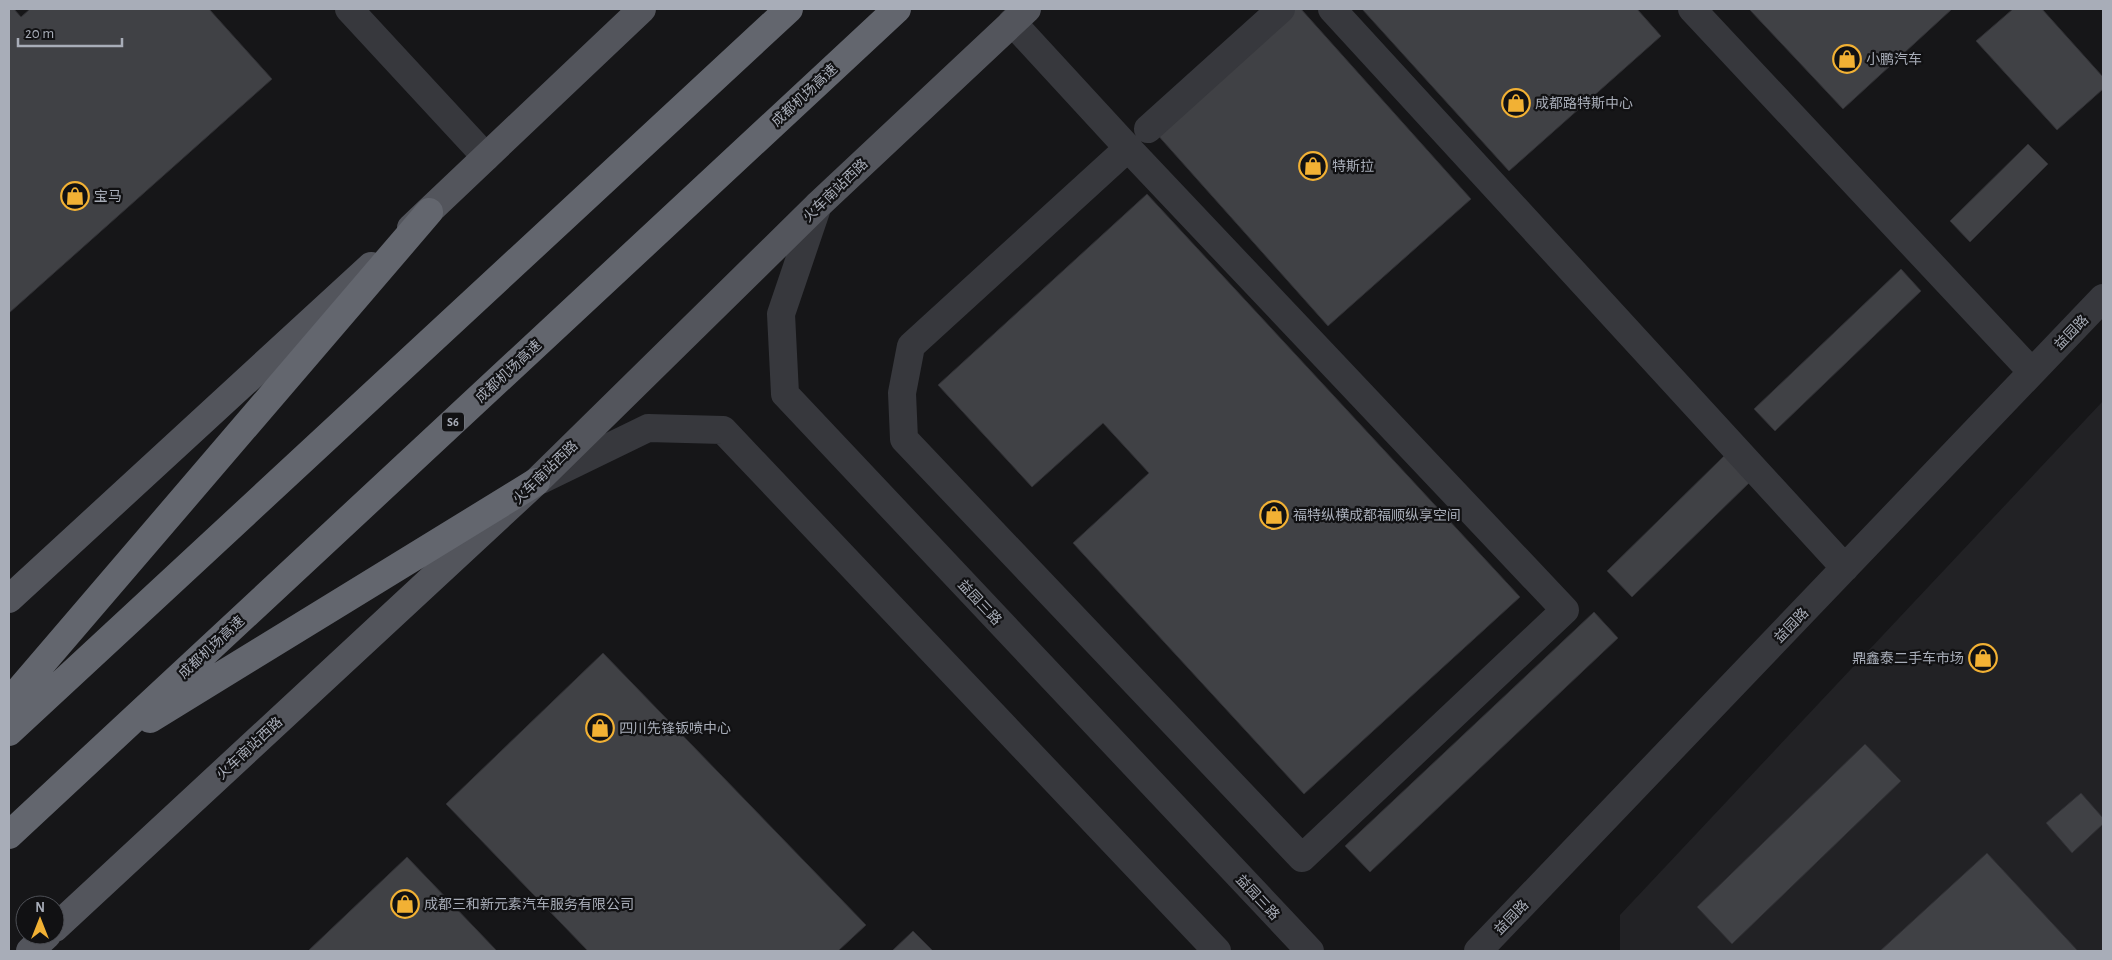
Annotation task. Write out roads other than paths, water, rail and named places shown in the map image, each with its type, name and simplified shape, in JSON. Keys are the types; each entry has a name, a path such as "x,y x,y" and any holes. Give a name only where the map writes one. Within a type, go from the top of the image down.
{"highway":[{"path":"9,732 788,9"},
{"name":"成都机场高速","path":"9,834 897,9"},
{"path":"9,702 429,212"},
{"path":"100,750 536,482"}],"main road":[{"path":"9,599 429,212 642,9"},
{"name":"火车南站西路","path":"65,919 536,482 818,205 1020,16"}],"street":[{"path":"350,9 486,157"},
{"path":"1148,129 1281,9"},
{"path":"1332,9 1845,568"},
{"path":"1692,9 2032,372"},
{"path":"1020,16 1128,148 1565,610 1302,858 904,439 902,392 910,346 1128,148"},
{"name":"益园三路","path":"818,205 781,314 785,394 1310,951"},
{"name":"益园路","path":"1478,951 2103,298"},
{"path":"536,482 648,428 723,430 1217,951"}],"place":[{"name":"小鹏汽车","path":"1847,59"},
{"name":"成都路特斯中心","path":"1516,103"},
{"name":"特斯拉","path":"1313,166"},
{"name":"宝马","path":"75,196"},
{"name":"福特纵横成都福顺纵享空间","path":"1274,515"},
{"name":"鼎鑫泰二手车市场","path":"1983,658"},
{"name":"四川先锋钣喷中心","path":"600,728"},
{"name":"成都三和新元素汽车服务有限公司","path":"405,904"}]}
